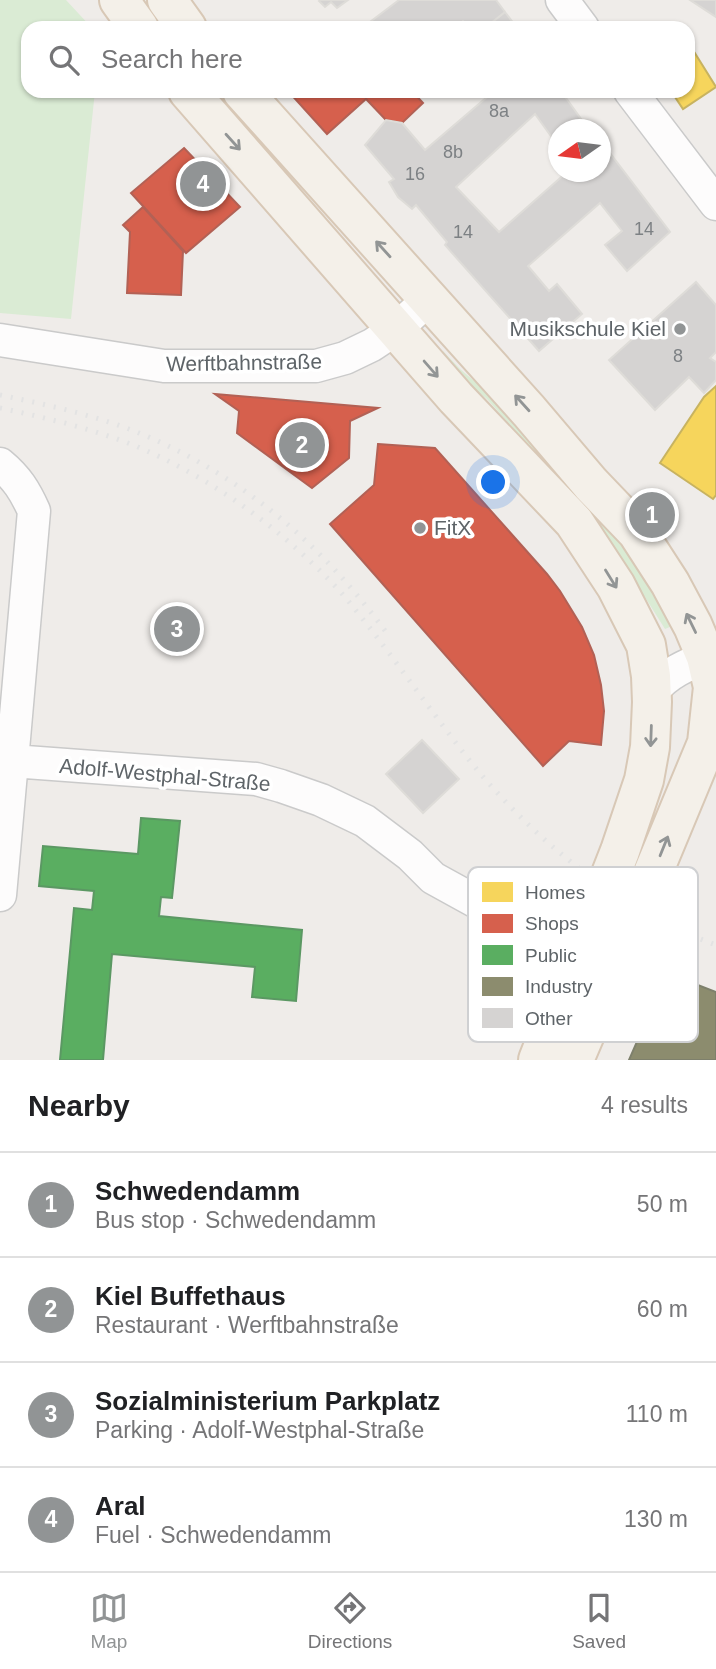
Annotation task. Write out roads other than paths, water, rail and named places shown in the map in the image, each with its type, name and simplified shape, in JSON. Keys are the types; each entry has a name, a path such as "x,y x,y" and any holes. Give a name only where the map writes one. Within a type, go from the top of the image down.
{"main road":[{"path":"119,0 134,21"},
{"path":"194,98 456,398 574,522 616,586 646,645 696,674"},
{"path":"248,98 637,533 670,583 693,626 696,674 706,743 643,867"},
{"path":"617,867 644,780 650,747 696,674"},
{"path":"538,1060 548,1042"},
{"path":"574,1060 578,1042"}],"street":[{"path":"562,0 578,21"},
{"path":"635,98 716,204"},
{"name":"Werftbahnstraße","path":"0,340 164,366 316,366 345,358 372,345 396,329 429,299"},
{"path":"0,464 24,489 34,511 0,895"},
{"name":"Adolf-Westphal-Straße","path":"12,761 256,779 281,786 321,800 366,821 410,855 433,878 468,897"}],"railway":[{"path":"0,395 127,428 181,452 215,472 248,493 308,543 361,600 386,632"},
{"path":"0,408 70,424 138,447 193,474 269,525 341,592 485,779 542,837 578,867"},
{"path":"698,937 716,945"}],"place":[{"name":"Aral","path":"203,184"},
{"name":"Musikschule Kiel","path":"680,329"},
{"name":"Kiel Buffethaus","path":"302,445"},
{"name":"Schwedendamm","path":"652,515"},
{"name":"FitX","path":"420,528"},
{"name":"Sozialministerium Parkplatz","path":"177,629"}]}
